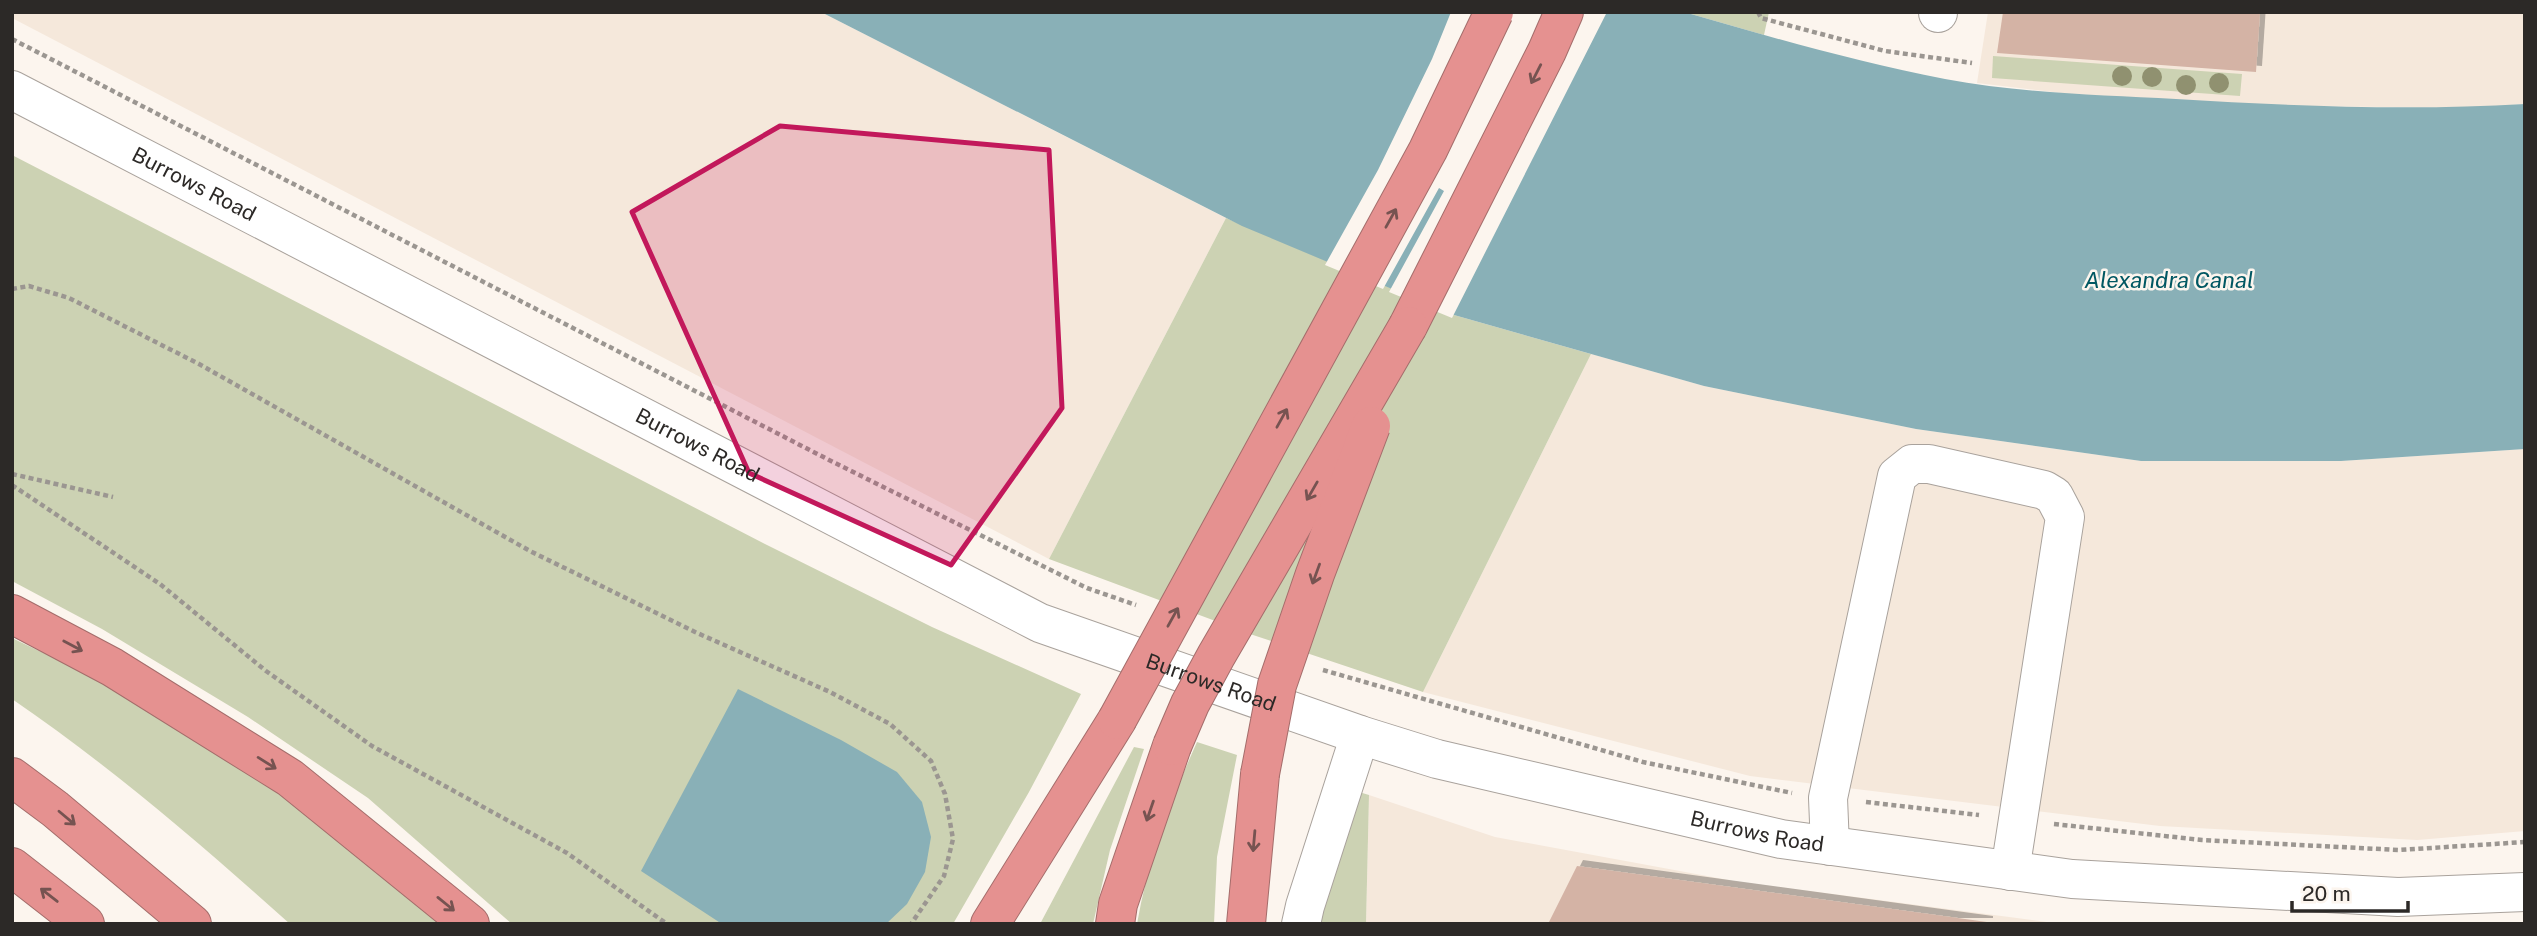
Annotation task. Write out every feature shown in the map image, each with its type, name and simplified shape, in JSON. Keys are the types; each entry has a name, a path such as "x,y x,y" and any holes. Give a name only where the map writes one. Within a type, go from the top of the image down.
{"highway":[{"path":"1018,924 1117,720 1428,150 1494,12"},
{"path":"1115,924 1118,904 1172,746 1190,704 1408,326 1547,51 1564,12"},
{"path":"1246,924 1260,774 1277,685 1315,574 1408,326"},
{"path":"12,614 112,667 290,778 470,924"},
{"path":"990,924 1117,720"},
{"path":"12,777 55,809 192,924"},
{"path":"12,867 85,924"}],"street":[{"name":"Burrows Road","path":"12,90 1040,622 1360,735 1450,762 1781,839 2010,871 2072,879 2398,897 2525,892"},
{"path":"1830,846 1828,798 1897,476 1912,464 1929,464 2044,490 2054,496 2065,517 2010,871"},
{"path":"1301,924 1360,735"}],"path":[{"path":"1758,12 1760,18 1885,51 1972,64"},
{"path":"12,289 29,286 69,298 199,364 530,551 695,632 830,692 890,724 931,761 945,794 953,839 944,876 911,924"},
{"path":"12,474 113,497"},
{"path":"12,485 160,584 266,671 372,746 567,853 667,924"}],"highlighted area":[{"path":"780,126 1049,150 1062,408 951,565 749,473 632,212"}],"shaded area":[{"path":"12,12 821,12 1226,218 1049,559 12,18"},
{"path":"1988,12 2525,12 2525,104 2470,108 2295,106 2085,96 1977,83"},
{"path":"1591,354 1704,386 1916,429 2141,461 2341,461 2525,449 2525,831 2417,840 2160,826 1750,776 1423,692"},
{"path":"1369,795 1495,837 1734,881 2062,924 1366,924"}],"green space":[{"path":"1684,12 1769,12 1764,35"},
{"path":"1993,56 2242,74 2240,96 1992,78"},
{"path":"12,155 767,545 932,627 1081,694 1029,792 953,924 512,924 368,798 248,717 102,629 12,581"},
{"path":"1226,218 1454,315 1591,354 1423,692 1253,635 1049,559"},
{"path":"12,638 83,672 191,731 336,833 442,924 290,924 154,807 84,751 12,699"},
{"path":"1197,742 1237,755 1217,857 1214,924 1137,924 1161,831"},
{"path":"1134,747 1144,749 1110,850 1093,924 1040,924"},
{"path":"1359,792 1369,795 1366,924 1315,924"}],"water":[{"name":"Alexandra Canal","path":"821,12 1684,12 1879,65 1945,79 2002,87 2089,95 2307,106 2438,107 2525,104 2525,449 2341,461 2141,461 1916,429 1704,386 1454,315 1242,226"},
{"path":"738,689 841,740 897,772 922,802 931,837 925,872 907,904 886,924 722,924 641,871"}],"pier":[{"path":"1451,12 1607,12 1452,318 1389,292 1444,191 1439,188 1383,289 1325,265 1378,170 1432,59"}],"building":[{"path":"2003,12 2260,12 2256,72 1997,53"},
{"path":"1577,866 1987,922 1987,924 1548,924"}]}
